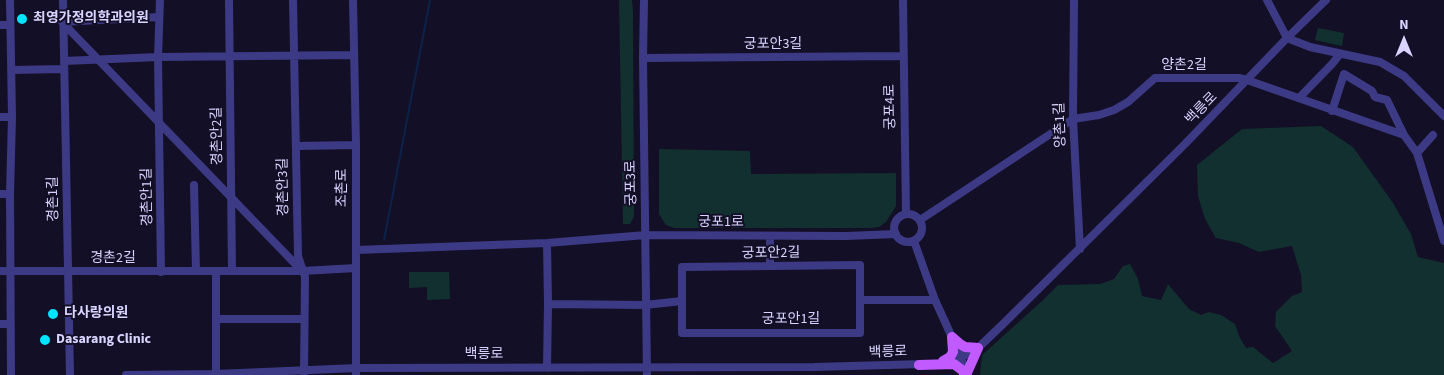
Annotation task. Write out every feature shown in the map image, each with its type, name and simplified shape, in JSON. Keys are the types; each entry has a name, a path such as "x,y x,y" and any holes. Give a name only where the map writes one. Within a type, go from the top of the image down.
{"main road":[{"path":"919,365 954,364 966,375 978,348 966,347 952,337"},
{"path":"943,361 950,357 953,352 952,337"}],"street":[{"path":"10,0 12,117 10,194 11,375"},
{"name":"경촌1길","path":"63,0 70,375"},
{"name":"경촌안1길","path":"160,0 158,56 161,272"},
{"name":"경촌안2길","path":"229,0 232,271"},
{"name":"경촌안3길","path":"293,0 298,256 302,271"},
{"name":"조촌로","path":"353,0 357,371"},
{"name":"궁포3로","path":"644,0 647,375"},
{"name":"궁포4로","path":"903,0 906,214"},
{"name":"양촌1길","path":"1074,0 1073,119 1080,249"},
{"path":"1267,0 1287,38 1310,47 1380,62 1404,76 1444,116"},
{"name":"백릉로","path":"127,375 357,371 517,371 547,368 580,371 646,366 680,371 814,371 919,365 961,357 978,348 1080,249 1326,0"},
{"path":"62,22 160,17"},
{"path":"62,22 232,197"},
{"path":"0,25 10,25"},
{"path":"1298,98 1340,54"},
{"path":"11,70 158,56 354,56"},
{"name":"궁포안3길","path":"643,58 903,56"},
{"path":"1332,111 1344,74 1372,91 1375,97 1387,100 1404,135 1417,153 1444,241"},
{"name":"양촌2길","path":"1073,119 1099,115 1114,110 1128,102 1155,78 1224,78 1247,80 1404,135"},
{"path":"0,117 12,117"},
{"path":"920,220 1073,119"},
{"path":"1417,153 1433,135"},
{"path":"296,146 356,145"},
{"path":"194,185 196,271"},
{"path":"0,194 10,194"},
{"name":"경촌안3길","path":"232,197 302,271"},
{"path":"906,214 914,215 920,220 922,232 914,240 905,241 896,234 896,222 902,216 906,214"},
{"name":"궁포1로","path":"356,250 547,243 646,235 896,234"},
{"path":"770,236 770,266"},
{"path":"914,240 935,300 961,357 966,375"},
{"path":"547,243 547,368"},
{"name":"궁포안2길","path":"682,301 682,267 860,265 860,300"},
{"name":"경촌2길","path":"0,271 216,272 356,268"},
{"path":"302,271 305,277 304,372"},
{"path":"216,272 216,374"},
{"path":"860,300 935,300"},
{"name":"궁포안1길","path":"682,301 682,332 860,333 860,300"},
{"path":"548,304 645,304 682,301"},
{"path":"216,319 304,319"},
{"path":"0,324 10,324"}],"green space":[{"path":"619,0 632,0 633,12 634,217 630,224 623,224"},
{"path":"1318,28 1344,33 1342,46 1315,40"},
{"path":"1321,126 1353,147 1393,203 1411,234 1418,257 1444,263 1444,375 980,375 982,355 1058,285 1100,284 1114,279 1123,266 1130,264 1138,279 1142,296 1161,300 1168,284 1189,309 1201,315 1209,312 1221,315 1235,324 1246,348 1253,347 1273,363 1292,351 1275,326 1276,312 1292,296 1302,292 1301,275 1292,246 1259,252 1239,243 1216,238 1205,219 1198,196 1197,165 1242,129"},
{"path":"659,149 750,151 751,174 896,173 896,206 886,222 879,227 871,228 674,228 666,225 659,214"},
{"path":"409,272 449,272 450,299 427,300 427,287 409,288"}],"waterway":[{"path":"384,240 430,0"}],"place":[{"name":"최영가정의학과의원","path":"22,19"},
{"name":"다사랑의원","path":"53,314"},
{"name":"Dasarang Clinic","path":"45,340"}]}
